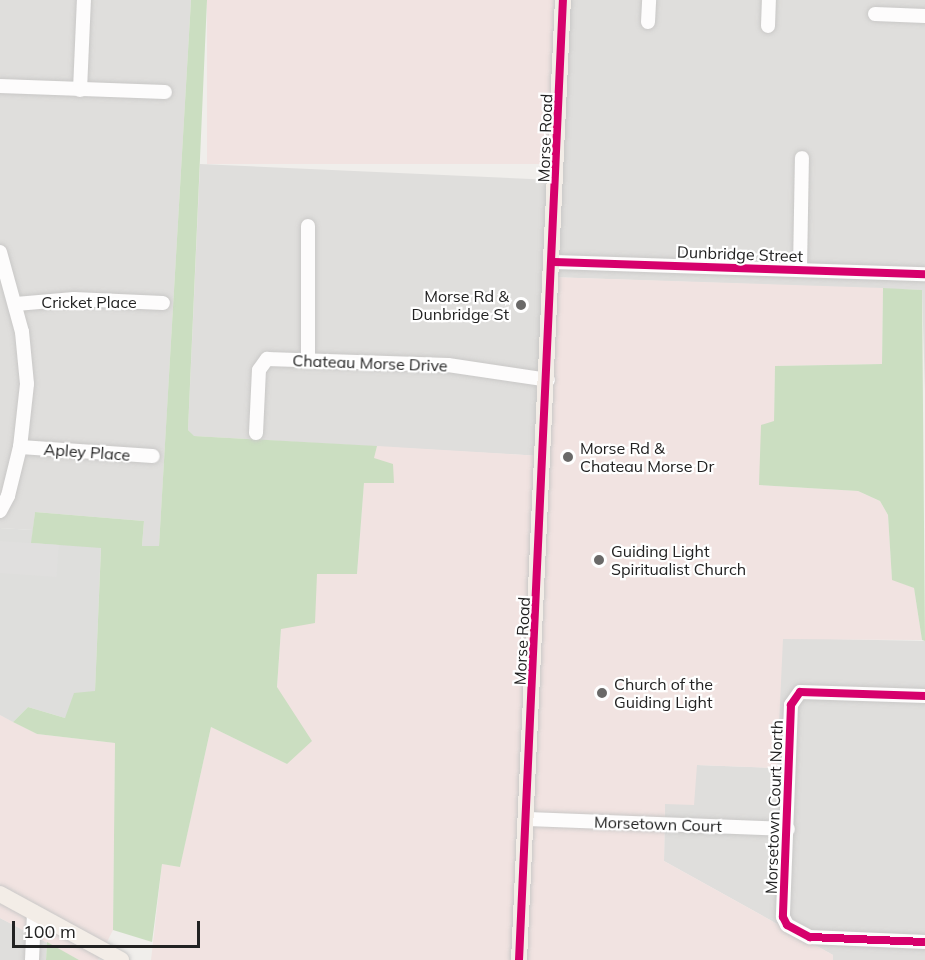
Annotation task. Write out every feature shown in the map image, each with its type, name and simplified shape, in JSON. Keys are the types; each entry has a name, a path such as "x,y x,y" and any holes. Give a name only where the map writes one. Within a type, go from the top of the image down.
{"main road":[{"name":"Morse Road","path":"519,960 528,819 554,262 563,0"},
{"path":"0,894 121,960"}],"street":[{"path":"80,90 84,0"},
{"path":"648,22 650,0"},
{"path":"768,26 769,0"},
{"path":"875,14 925,16"},
{"path":"0,86 165,92"},
{"path":"800,269 802,158"},
{"path":"308,226 308,361"},
{"path":"0,252 15,304 27,384 20,447 8,496 0,511"},
{"name":"Dunbridge Street","path":"554,262 925,274"},
{"name":"Cricket Place","path":"15,304 74,299 164,303"},
{"name":"Chateau Morse Drive","path":"256,432 261,363 267,359 448,365 548,380"},
{"name":"Apley Place","path":"20,447 153,456"},
{"name":"Morsetown Court North","path":"925,696 800,692 791,705 783,916 788,925 810,937 925,942"},
{"name":"Morsetown Court","path":"528,819 788,829"},
{"path":"32,960 34,912"}],"shaded area":[{"path":"0,0 191,0 159,547 142,546 144,521 35,512 33,530 0,528"},
{"path":"207,0 563,0 563,164 207,164"},
{"path":"563,0 925,0 925,391 922,290 549,277 541,456 193,436 188,430 200,164 554,180"},
{"path":"548,277 883,288 882,364 775,366 774,422 759,485 858,491 880,501 888,515 892,579 914,588 922,640 783,639 777,768 697,765 694,805 665,804 664,861 833,955 833,960 151,960 162,864 180,866 211,727 287,764 277,687 281,629 317,574 357,574 364,482 394,483 373,458 377,446 541,456"},
{"path":"0,528 33,530 32,543 101,547 95,692 65,718 28,707 13,722 0,715"},
{"path":"0,541 59,545 57,577 0,573"},
{"path":"782,638 925,641 925,960 833,960 833,955 664,861 665,804 697,765 777,768"},
{"path":"0,715 37,734 115,743 113,930 98,960 79,960 0,918"},
{"path":"0,918 47,942 46,960 0,960"}],"green space":[{"path":"191,0 207,0 188,430 194,436 377,446 374,458 393,464 394,483 364,483 357,574 317,574 315,623 281,629 277,687 312,741 287,764 211,727 180,867 162,864 152,942 113,930 115,743 37,734 13,722 28,707 65,718 74,693 95,691 101,548 31,543 35,512 144,521 142,546 159,546"},
{"path":"883,288 922,290 925,641 922,640 914,588 892,580 888,515 880,501 858,491 759,485 761,425 774,421 775,366 882,364"},
{"path":"47,942 79,960 46,960"}],"cycle path":[{"path":"519,960 563,0"},
{"path":"554,262 925,274"},
{"path":"925,696 800,692 791,705 783,917 787,925 810,937 925,942"}],"place":[{"name":"Morse Rd & Dunbridge St","path":"521,305"},
{"name":"Morse Rd & Chateau Morse Dr","path":"568,457"},
{"name":"Guiding Light Spiritualist Church","path":"599,560"},
{"name":"Church of the Guiding Light","path":"602,693"}]}
